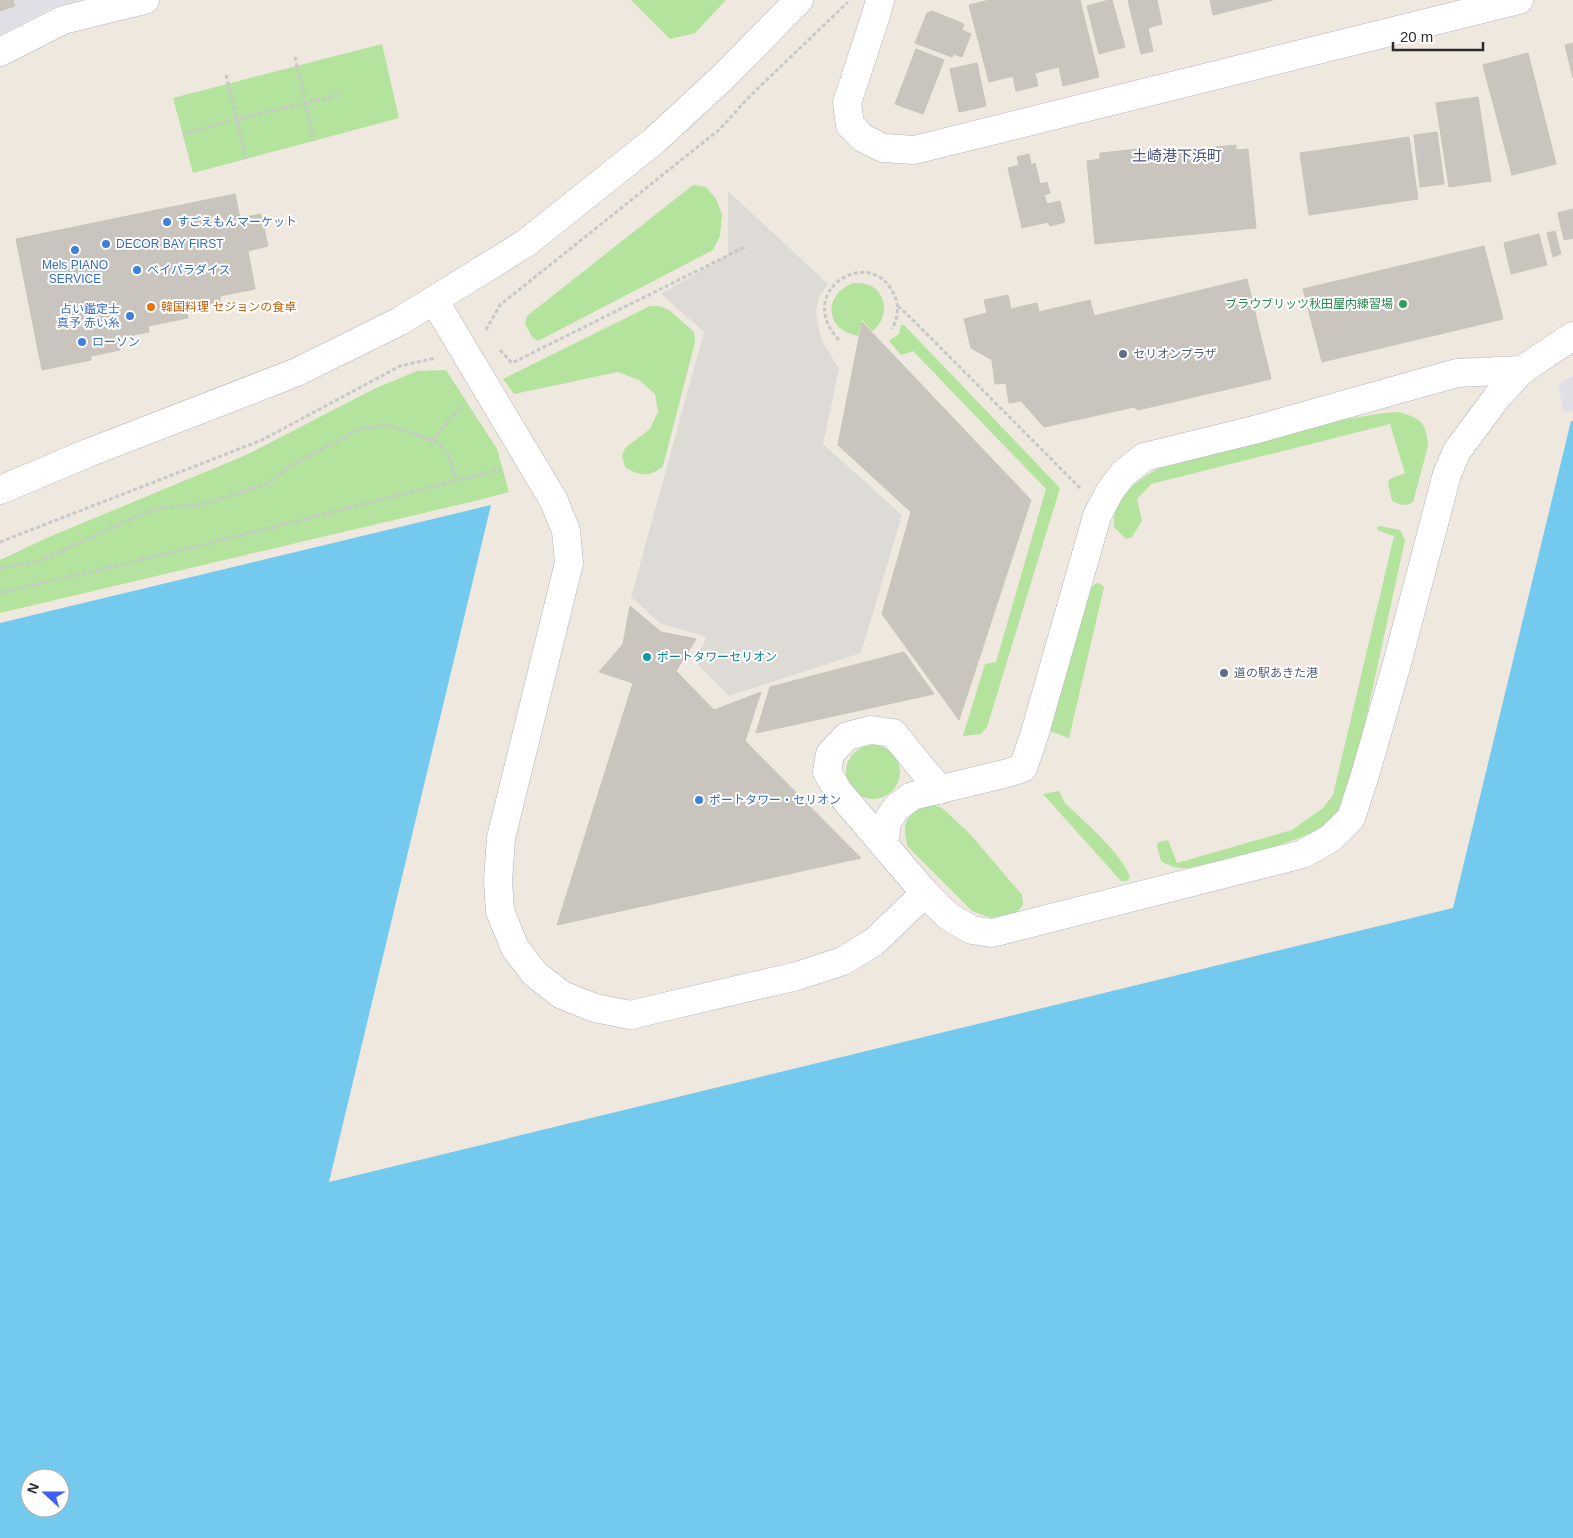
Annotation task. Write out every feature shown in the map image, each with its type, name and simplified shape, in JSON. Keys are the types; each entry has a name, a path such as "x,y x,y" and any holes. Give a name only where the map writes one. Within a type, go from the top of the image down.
{"street":[{"path":"0,52 63,20 145,0"},
{"path":"0,490 88,453 297,372 400,321 526,243 655,140 721,79 799,0"},
{"path":"880,0 848,103 850,125 863,138 883,148 914,150 1519,0"},
{"path":"434,300 531,460 554,501 566,531 569,563 501,838 498,881 500,911 515,948 535,974 562,995 595,1008 630,1015 796,976 843,960 874,942 925,893"},
{"path":"940,790 893,733 871,730 847,736 830,754 827,772 838,791 925,893 949,917 972,930 992,933 1304,854 1331,838 1350,818 1365,775 1398,660 1447,474 1457,451 1497,397 1522,370 1573,336"},
{"path":"884,845 887,822 896,808 912,796 1023,768 1034,736 1097,516 1110,491 1123,474 1144,457 1254,430 1457,374 1522,370"}],"path":[{"path":"295,58 314,141"},
{"path":"226,75 246,159"},
{"path":"183,134 236,119 338,95"},
{"path":"495,345 512,363 745,247"},
{"path":"839,340 831,331 826,320 824,308 827,296 834,285 843,277 855,273 867,273 879,277 889,285 895,295 898,306 897,318 892,329"},
{"path":"898,306 1080,488"},
{"path":"0,542 262,440 400,366"},
{"path":"432,440 483,382"},
{"path":"0,568 37,562 144,513 162,507 200,505 266,484 294,464 359,428 389,425 436,442 449,456 457,481"},
{"path":"0,593 191,548 457,481 531,460"}],"shaded area":[{"path":"0,0 79,0 51,8 0,35"},
{"path":"728,191 828,284 819,297 816,313 821,339 839,369 823,444 902,515 861,653 729,696 694,661 707,637 661,624 631,597 704,332 661,294 728,255"},
{"path":"1573,375 1573,411 1564,413 1558,385"}],"green space":[{"path":"631,0 726,0 695,33 670,39"},
{"path":"382,44 399,118 193,173 173,98"},
{"path":"693,185 706,187 716,199 722,214 720,236 713,250 538,341 532,337 525,324 527,316"},
{"path":"853,283 867,284 875,289 883,300 884,307 884,314 878,326 872,331 862,320 858,336 839,327 834,320 832,312 832,303 836,296 843,288"},
{"path":"650,306 659,306 669,310 694,332 695,342 663,466 649,474 640,474 625,467 622,456 625,448 650,429 658,412 655,394 639,380 618,372 514,394 503,379"},
{"path":"901,325 904,325 1060,488 987,727 981,734 963,736 985,664 996,662 1046,489 913,351 901,355 889,341 899,334"},
{"path":"446,370 497,449 509,492 0,613 0,560 49,537 246,455 374,389 417,371"},
{"path":"1399,412 1421,422 1426,431 1428,446 1413,502 1410,504 1402,505 1392,501 1388,482 1390,479 1405,473 1390,424 1151,484 1137,499 1142,521 1132,537 1126,539 1114,527 1116,508 1120,500 1133,486 1157,469 1346,419"},
{"path":"1380,526 1400,530 1405,540 1355,769 1345,799 1336,816 1326,825 1293,840 1197,867 1178,868 1161,861 1157,845 1159,842 1167,840 1169,842 1177,863 1292,830 1323,808 1333,795 1394,536 1377,530"},
{"path":"1096,583 1104,587 1069,738 1050,731 1090,589"},
{"path":"868,745 878,745 888,749 896,757 900,772 896,787 888,795 878,799 868,799 858,795 850,787 846,777 846,767 850,757 858,749"},
{"path":"1059,791 1064,802 1101,837 1119,858 1130,877 1127,881 1121,881 1043,794"},
{"path":"932,804 942,808 969,833 1022,895 1023,905 1016,913 991,918 972,911 907,846 905,828 909,817 919,809"}],"water":[{"path":"1571,421 1573,421 1573,1538 0,1538 0,623 491,505 329,1182 1453,908"}],"building":[{"path":"0,0 13,0 15,6 0,11"},
{"path":"989,0 1080,0 1099,77 1063,86 1059,67 1035,73 1038,86 1016,91 1013,76 989,82 969,5"},
{"path":"1112,0 1125,47 1099,54 1087,6"},
{"path":"1128,0 1157,0 1162,24 1148,28 1153,51 1141,54"},
{"path":"1210,0 1273,0 1213,15"},
{"path":"932,11 964,24 962,30 971,34 962,57 954,54 952,57 915,43 927,13"},
{"path":"1573,43 1573,78 1565,45"},
{"path":"916,49 944,60 923,114 895,104"},
{"path":"1528,53 1556,164 1512,175 1483,65"},
{"path":"977,63 986,106 959,112 950,69"},
{"path":"1478,97 1491,181 1449,187 1436,103"},
{"path":"1437,132 1444,184 1420,187 1414,135"},
{"path":"1409,137 1418,199 1309,215 1300,153"},
{"path":"1236,145 1236,150 1248,149 1256,228 1095,244 1087,161 1100,159 1100,153 1139,149 1140,155"},
{"path":"1029,154 1031,165 1035,163 1040,184 1047,182 1050,193 1044,195 1047,204 1060,201 1065,222 1050,226 1048,222 1022,228 1008,168 1019,165 1017,157"},
{"name":"ベイパラダイス","path":"235,194 240,218 261,214 268,246 248,251 255,289 220,296 220,302 186,309 188,318 148,326 149,332 118,338 120,350 91,356 91,360 42,370 16,239"},
{"path":"1573,209 1573,238 1564,240 1558,213"},
{"path":"1555,231 1561,254 1553,257 1547,233"},
{"path":"1539,234 1547,265 1511,274 1504,243"},
{"name":"ブラウブリッツ秋田屋内練習場","path":"1484,246 1503,319 1322,362 1303,289"},
{"name":"セリオンプラザ","path":"1247,279 1271,379 1138,410 1134,407 1044,427 1021,401 1009,403 1006,383 995,384 992,360 971,348 964,319 987,313 984,300 1008,295 1011,309 1037,303 1039,312 1090,300 1094,316"},
{"path":"862,322 1031,500 959,720 882,614 911,512 838,445"},
{"name":"ポートタワー・セリオン","path":"630,606 661,632 696,639 676,671 714,710 761,692 745,741 861,858 557,925 633,683 599,672 623,644"},
{"path":"904,652 934,694 756,733 770,687"}],"place":[{"name":"すごえもんマーケット","path":"167,222"},
{"name":"DECOR BAY FIRST","path":"106,244"},
{"name":"Mels PIANO SERVICE","path":"75,250"},
{"name":"ベイパラダイス","path":"137,270"},
{"name":"ブラウブリッツ秋田屋内練習場","path":"1403,304"},
{"name":"韓国料理 セジョンの食卓","path":"151,307"},
{"name":"占い鑑定士 真予 赤い糸","path":"130,316"},
{"name":"ローソン","path":"82,342"},
{"name":"セリオンプラザ","path":"1123,354"},
{"name":"ポートタワーセリオン","path":"647,657"},
{"name":"道の駅あきた港","path":"1224,673"},
{"name":"ポートタワー・セリオン","path":"699,800"}],"district":[{"name":"土崎港下浜町","path":"1177,156"}]}
